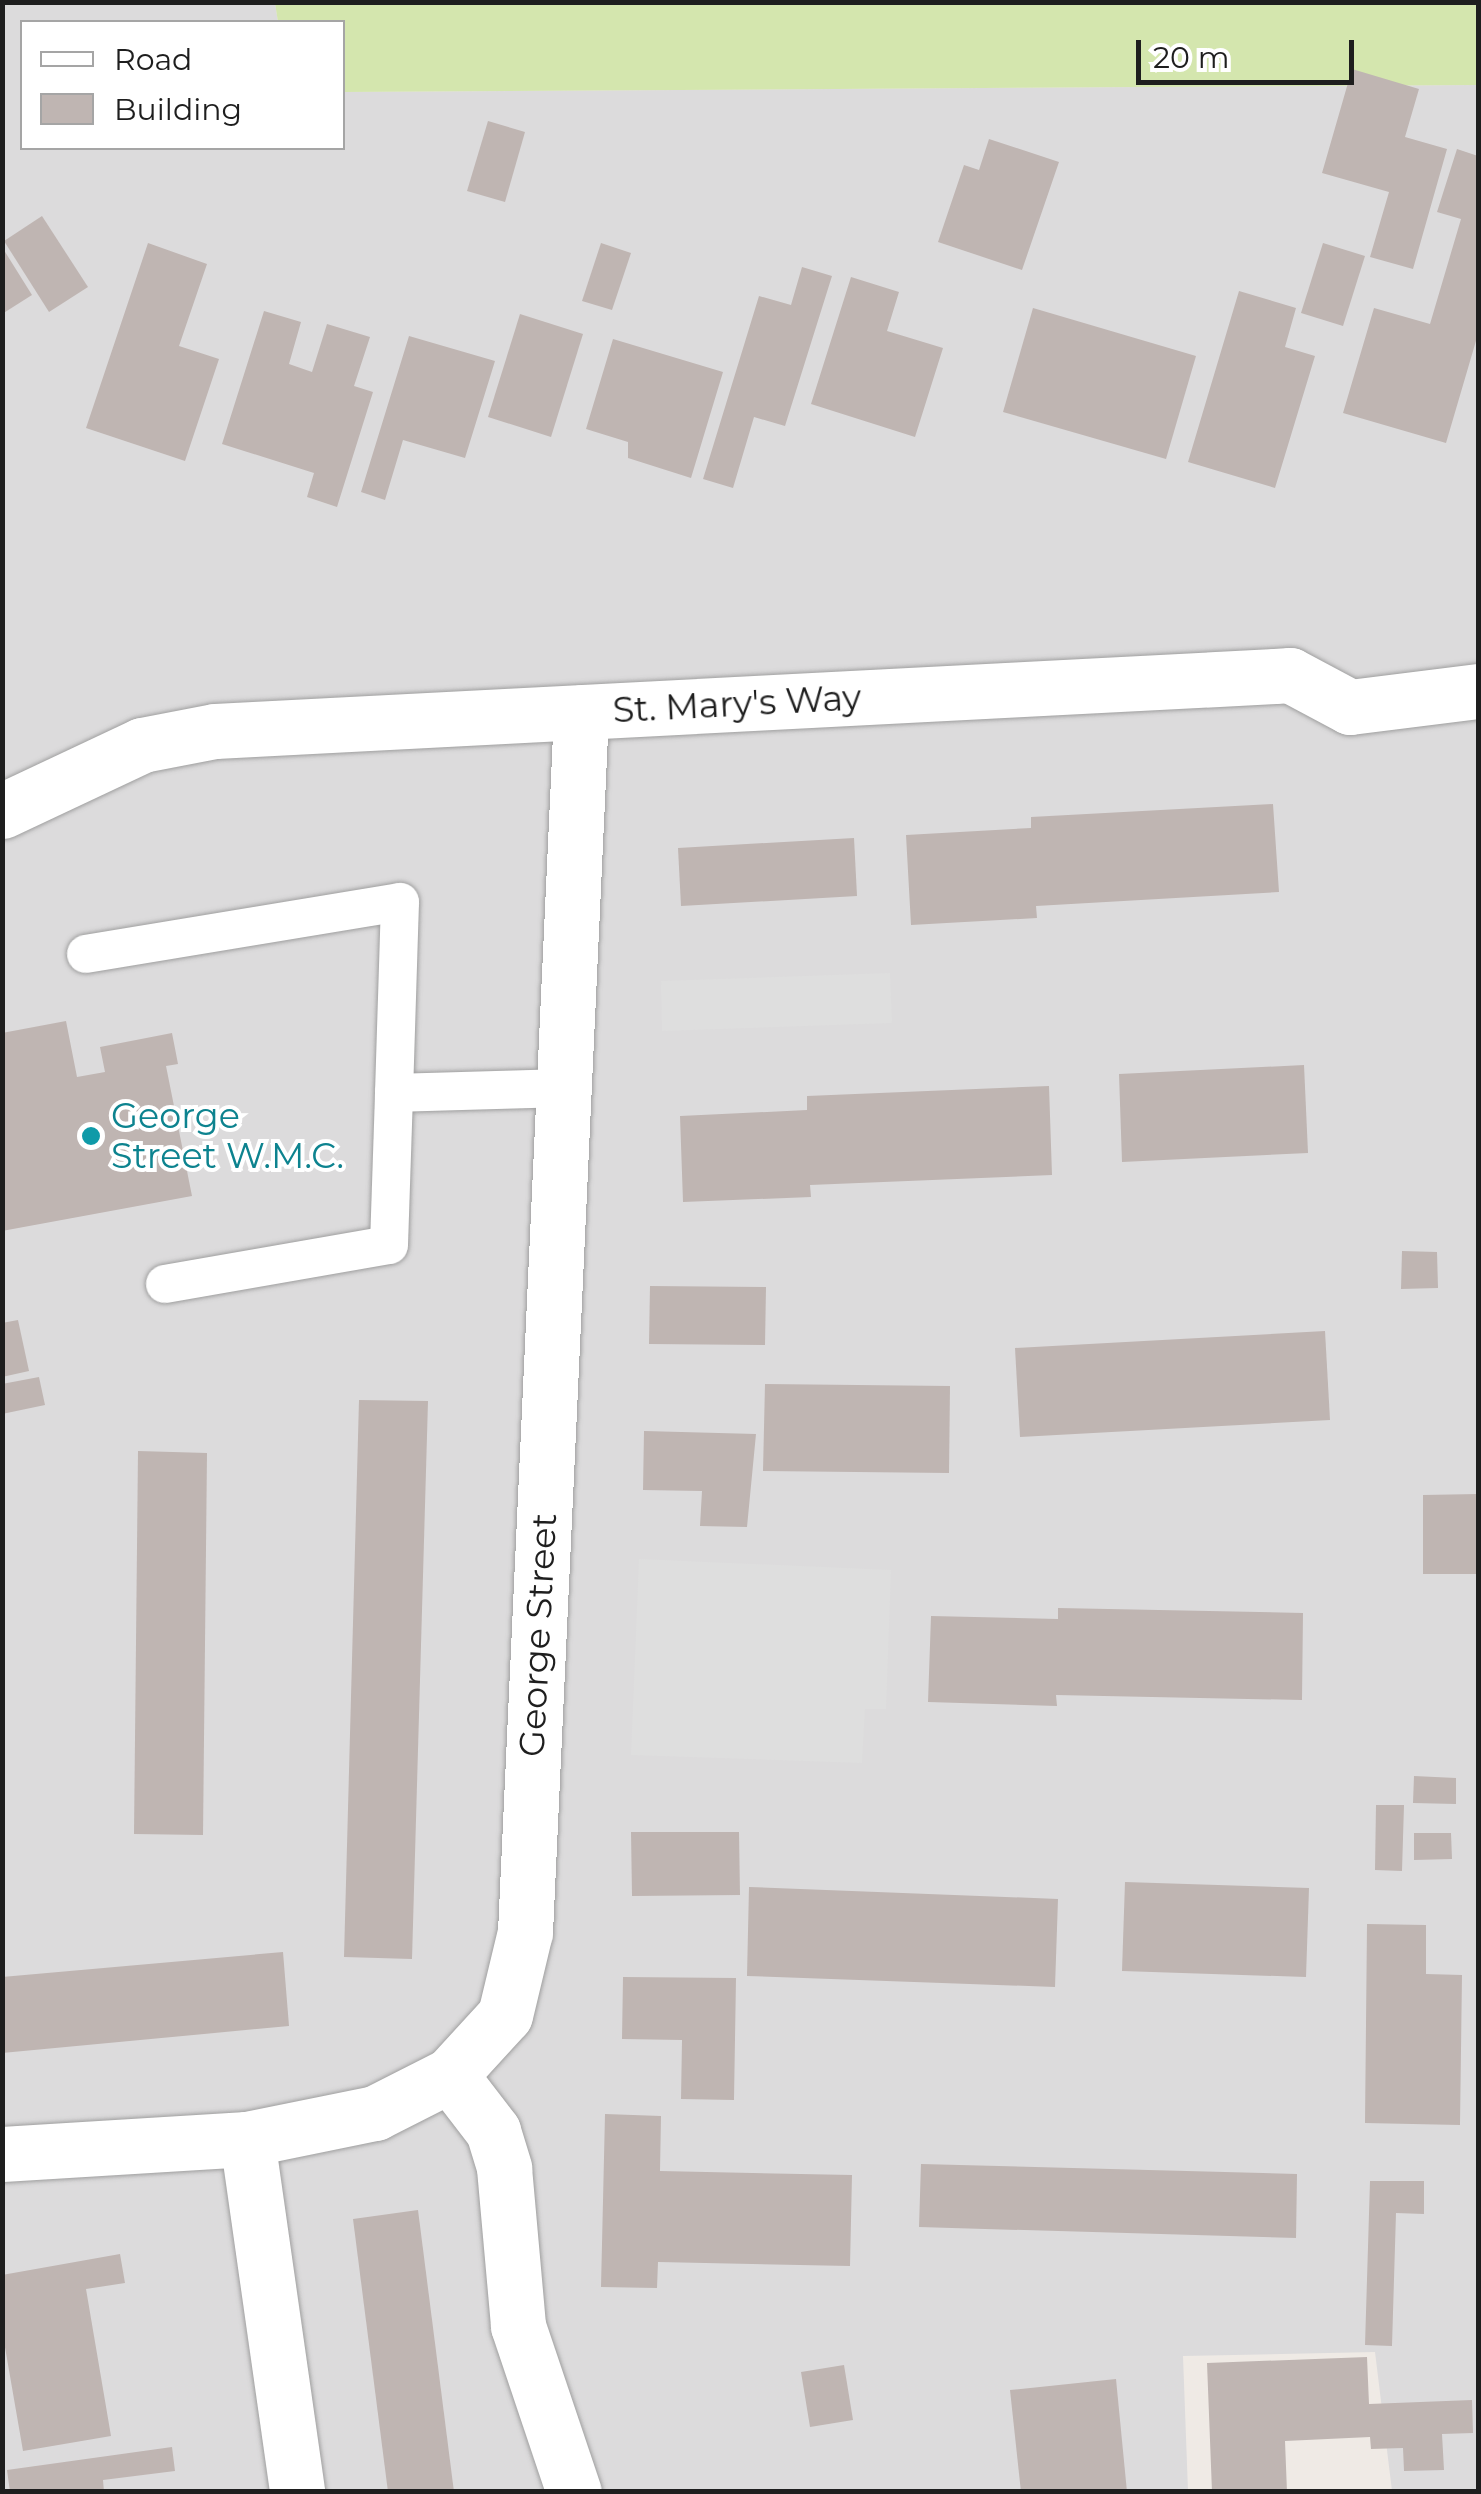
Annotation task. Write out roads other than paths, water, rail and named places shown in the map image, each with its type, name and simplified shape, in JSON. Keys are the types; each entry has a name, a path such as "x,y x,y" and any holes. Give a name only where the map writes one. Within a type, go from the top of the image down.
{"street":[{"name":"St. Mary's Way","path":"2,811 142,745 214,731 1276,676 1290,676 1350,707 1478,690"},
{"name":"George Street","path":"2,2154 247,2139 375,2113 450,2075 505,2015 525,1932 581,712"},
{"path":"450,2075 493,2131 504,2168 518,2326 574,2492"},
{"path":"247,2139 297,2492"}],"lane":[{"path":"86,954 400,902 389,1245 166,1284"},
{"path":"394,1094 564,1088"}],"place":[{"name":"George Street W.M.C.","path":"91,1136"}]}
